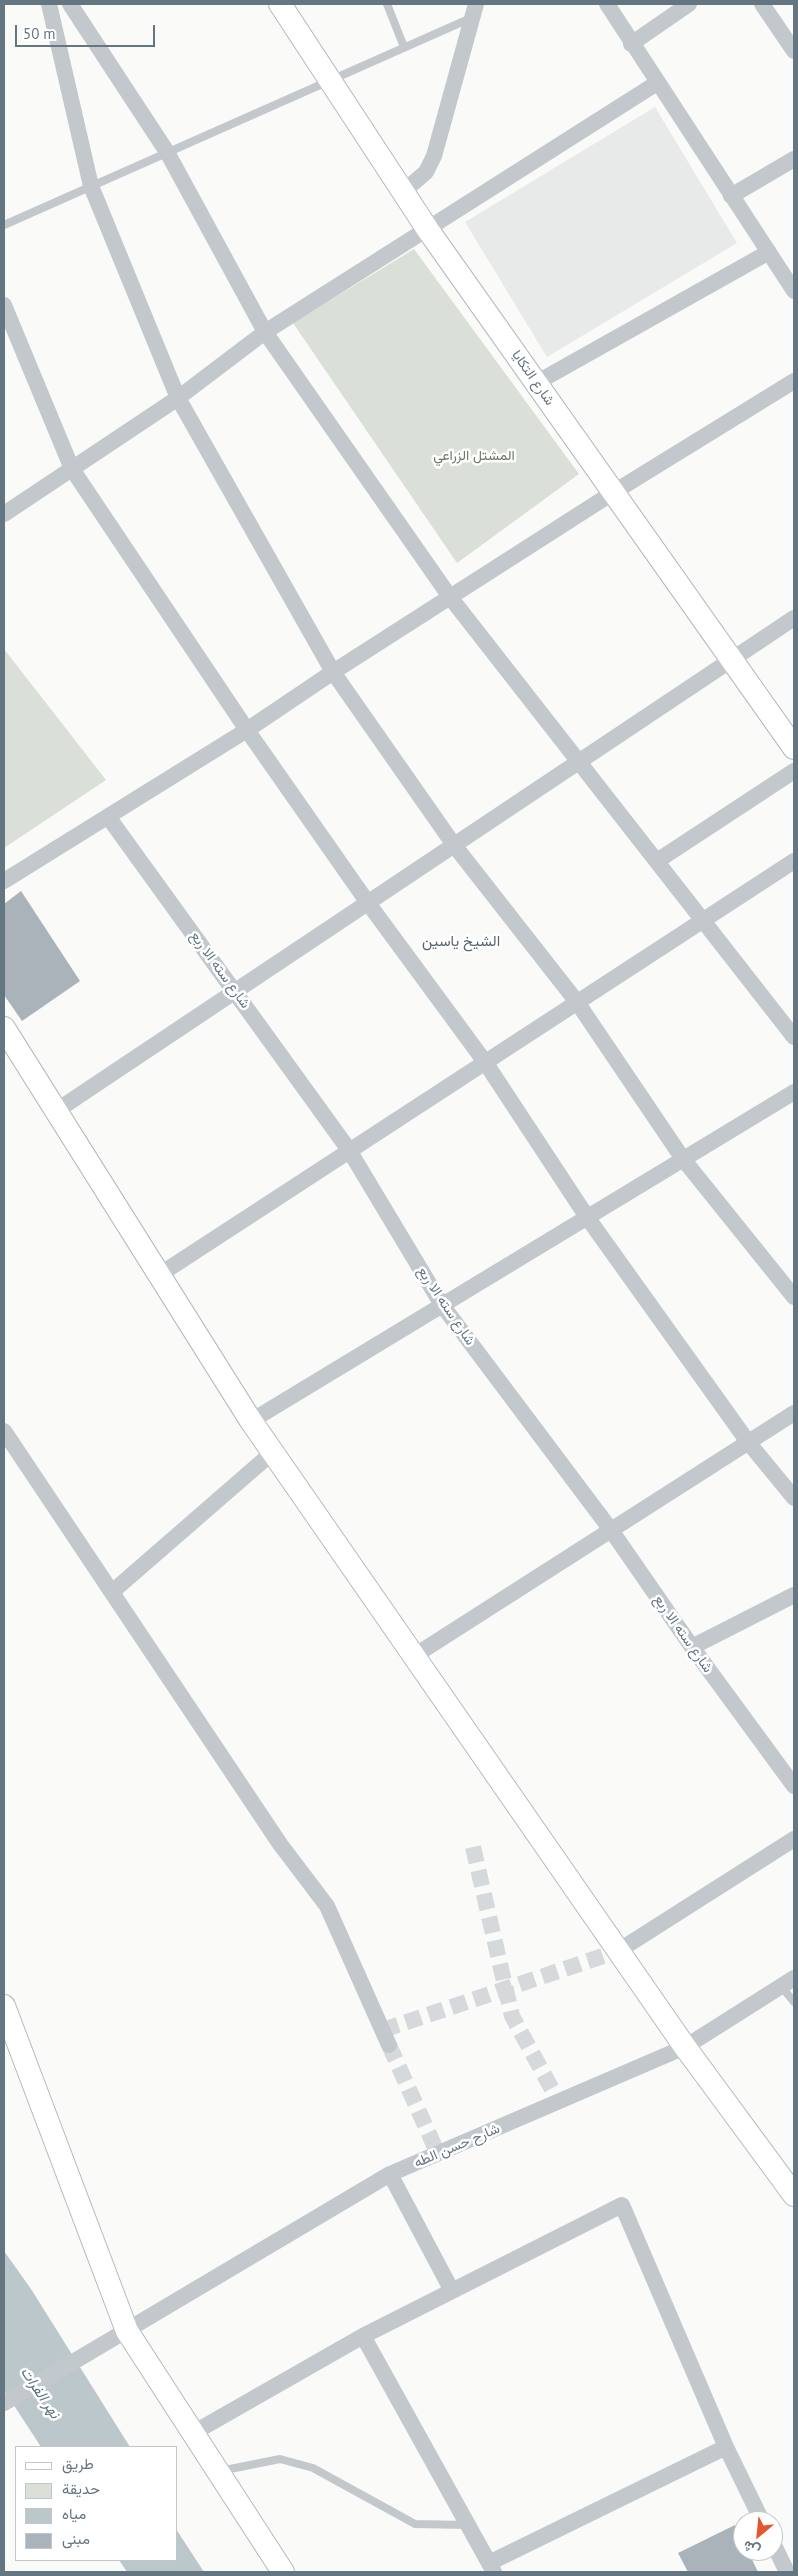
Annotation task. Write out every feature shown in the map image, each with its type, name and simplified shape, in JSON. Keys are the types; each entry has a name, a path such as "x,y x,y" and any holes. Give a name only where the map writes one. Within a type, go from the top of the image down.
{"street":[{"path":"49,4 91,186 178,398 333,672 454,845 577,1002 683,1159 794,1297"},
{"path":"70,4 167,152 265,332 450,597 794,1037"},
{"name":"شارع التكايا","path":"280,4 428,230 794,748"},
{"path":"607,4 631,44 794,291"},
{"path":"631,44 689,4"},
{"path":"762,4 794,51"},
{"path":"403,192 426,172 434,156 474,10"},
{"path":"4,514 178,398 265,332 657,83"},
{"path":"731,196 794,159"},
{"path":"536,383 768,252"},
{"path":"4,305 72,468 247,730 368,903 485,1062 587,1217 748,1442 794,1498"},
{"path":"4,881 109,818 614,492 794,381"},
{"path":"56,1112 794,618"},
{"path":"657,861 794,771"},
{"name":"شارع سته الا ربع","path":"109,818 349,1150 442,1305 610,1530 692,1648 794,1786"},
{"path":"159,1275 794,861"},
{"path":"4,1028 251,1420 685,2047 794,2195"},
{"path":"251,1420 794,1092"},
{"path":"414,1656 794,1413"},
{"path":"4,1431 280,1844 327,1906 389,2045"},
{"path":"112,1592 273,1452"},
{"path":"692,1648 794,1595"},
{"path":"618,1950 794,1840"},
{"name":"شارح حسن الطه","path":"4,2403 390,2174 685,2047 788,1982"},
{"path":"4,2006 128,2331 283,2572"},
{"path":"390,2174 452,2291"},
{"path":"193,2433 363,2336 622,2205 726,2447 757,2511"},
{"path":"363,2336 491,2568 726,2447"}],"lane":[{"path":"387,4 404,47"},
{"path":"4,224 404,47 474,10"},
{"path":"788,1982 794,2002"},
{"path":"218,2471 280,2459 312,2468 415,2524 467,2525"}],"shaded area":[{"path":"655,107 737,243 547,357 465,222"}],"green space":[{"name":"المشتل الزراعي","path":"414,249 579,474 457,563 293,323"},
{"path":"4,649 106,780 4,848"}],"water":[{"name":"نهر الفرات","path":"4,2251 31,2289 129,2446 40,2446 4,2390"},
{"path":"178,2532 204,2572 127,2572 120,2561 178,2561"}],"building":[{"path":"21,891 80,981 22,1021 4,995 4,904"},
{"path":"733,2526 733,2561 753,2561 758,2572 688,2572 678,2553"}],"tunnel":[{"path":"473,1847 512,2016 559,2102"},
{"path":"383,2030 618,1951"},
{"path":"389,2045 438,2154"}],"district":[{"name":"الشيخ ياسين","path":"461,942"}]}
